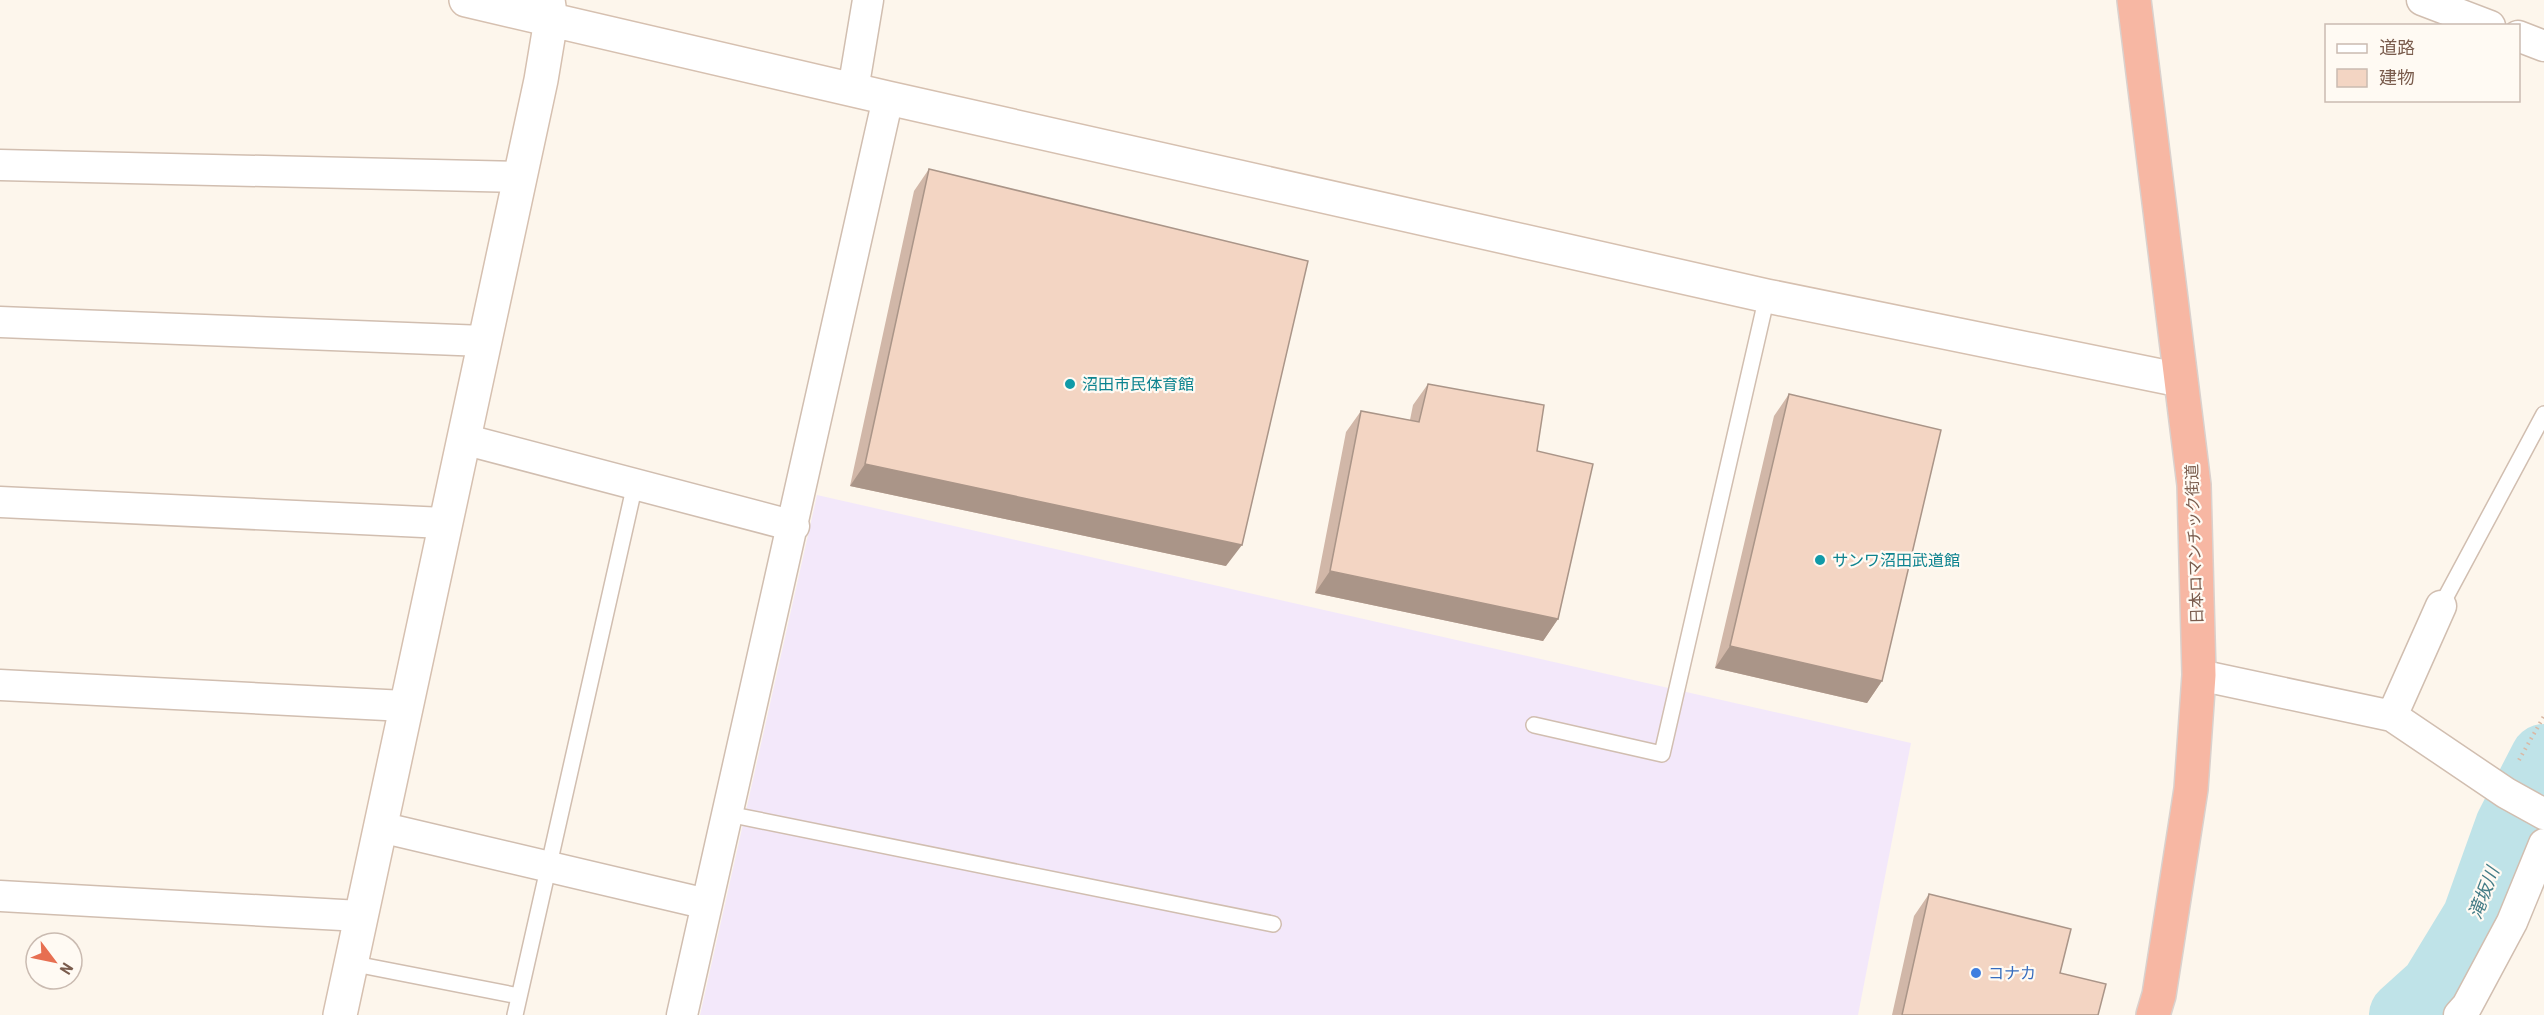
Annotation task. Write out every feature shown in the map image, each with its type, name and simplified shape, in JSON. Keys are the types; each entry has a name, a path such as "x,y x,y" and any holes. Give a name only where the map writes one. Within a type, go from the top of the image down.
{"highway":[{"name":"日本ロマンチック街道","path":"2134,0 2194,485 2199,675 2189,800 2159,995 2153,1015"}],"street":[{"path":"466,0 549,10 888,98 1767,296 2180,380"},
{"path":"853,90 868,0"},
{"path":"2422,0 2485,24"},
{"path":"340,1015 541,80 549,10"},
{"path":"2520,37 2544,45"},
{"path":"682,1015 794,526 888,98"},
{"path":"0,165 520,177"},
{"path":"0,322 484,341"},
{"path":"463,439 794,526"},
{"path":"0,501 444,523"},
{"path":"2392,716 2441,606"},
{"path":"2199,675 2392,716 2504,791 2543,813"},
{"path":"0,685 405,706"},
{"path":"380,827 707,904"},
{"path":"2470,1012 2542,856"},
{"path":"0,896 360,916"}],"lane":[{"path":"1534,725 1662,754 1767,296"},
{"path":"2441,606 2544,414"},
{"path":"515,1015 635,484"},
{"path":"728,814 1273,924"},
{"path":"350,963 519,996"}],"path":[{"path":"2504,791 2544,716"}],"shaded area":[{"path":"817,495 1911,743 1858,1015 700,1015"}],"building":[{"name":"沼田市民体育館","path":"929,169 1308,261 1242,545 865,464"},
{"path":"1428,384 1544,405 1537,451 1593,464 1558,619 1330,571 1361,411 1419,422"},
{"name":"サンワ沼田武道館","path":"1789,394 1941,430 1882,681 1730,646"},
{"name":"コナカ","path":"1929,894 2071,929 2060,973 2106,984 2098,1015 1902,1015"}],"waterway":[{"name":"滝坂川","path":"2403,1015 2434,987 2476,918 2509,826 2544,758"}],"place":[{"name":"沼田市民体育館","path":"1070,384"},
{"name":"サンワ沼田武道館","path":"1820,560"},
{"name":"コナカ","path":"1976,973"}]}
